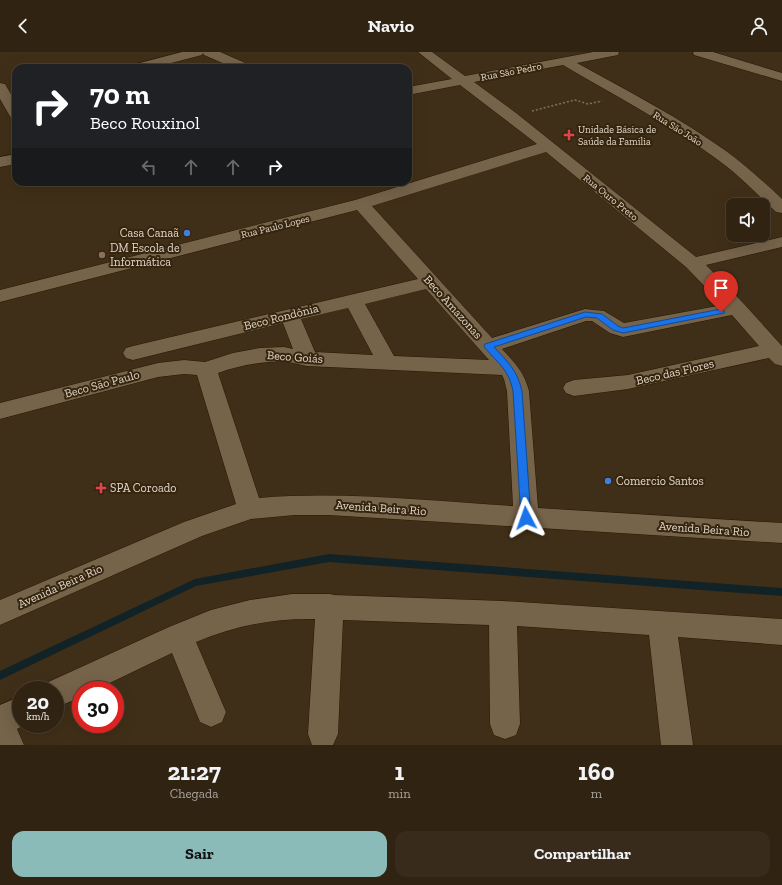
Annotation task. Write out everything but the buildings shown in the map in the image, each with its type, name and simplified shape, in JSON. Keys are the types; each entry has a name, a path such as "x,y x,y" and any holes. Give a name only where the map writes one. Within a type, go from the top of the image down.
{"street":[{"path":"152,64 197,52"},
{"path":"209,52 236,64"},
{"name":"Rua Ouro Preto","path":"424,52 511,116 693,263 737,308 778,354"},
{"name":"Rua São Pedro","path":"412,90 613,52"},
{"path":"699,52 782,77"},
{"path":"533,54 548,64"},
{"name":"Rua São João","path":"565,61 624,95 720,154 747,175 782,208"},
{"path":"0,87 12,103"},
{"name":"Rua Paulo Lopes","path":"0,296 361,204 548,146"},
{"path":"0,162 12,160"},
{"name":"Beco Amazonas","path":"361,204 508,368 515,378 518,391 526,518"},
{"path":"693,263 782,242"},
{"name":"Beco Rondônia","path":"133,353 288,314 430,282"},
{"path":"353,300 388,363"},
{"path":"488,346 585,314 599,316 616,328 623,330 737,308"},
{"path":"288,314 299,336 307,359"},
{"name":"Beco Goiás","path":"206,369 233,360 260,355 284,354 307,359 508,368"},
{"name":"Beco das Flores","path":"574,388 628,382 778,354"},
{"name":"Beco São Paulo","path":"0,412 158,370 184,367 206,369"},
{"path":"206,369 250,509"},
{"name":"Avenida Beira Rio","path":"0,613 193,528 250,509 295,505 329,505 782,533"},
{"path":"64,690 179,636 211,623 250,612 292,606 330,606 503,613 782,632"},
{"path":"323,734 330,606"},
{"path":"503,613 505,724"},
{"path":"662,624 676,745"},
{"path":"179,636 210,712"},
{"path":"8,745 0,722 12,716"}],"path":[{"path":"511,116 575,100 591,104 624,95"}],"waterway":[{"path":"0,676 195,583 329,558 782,592"}],"place":[{"name":"Unidade Básica de Saúde da Familia","path":"569,135"},
{"name":"Casa Canaã","path":"187,233"},
{"name":"DM Escola de Informática","path":"102,255"},
{"name":"Comercio Santos","path":"608,481"},
{"name":"SPA Coroado","path":"101,488"}],"route":[{"path":"526,518 518,391 515,378 488,346 585,314 599,316 616,328 631,330 721,312"}]}
